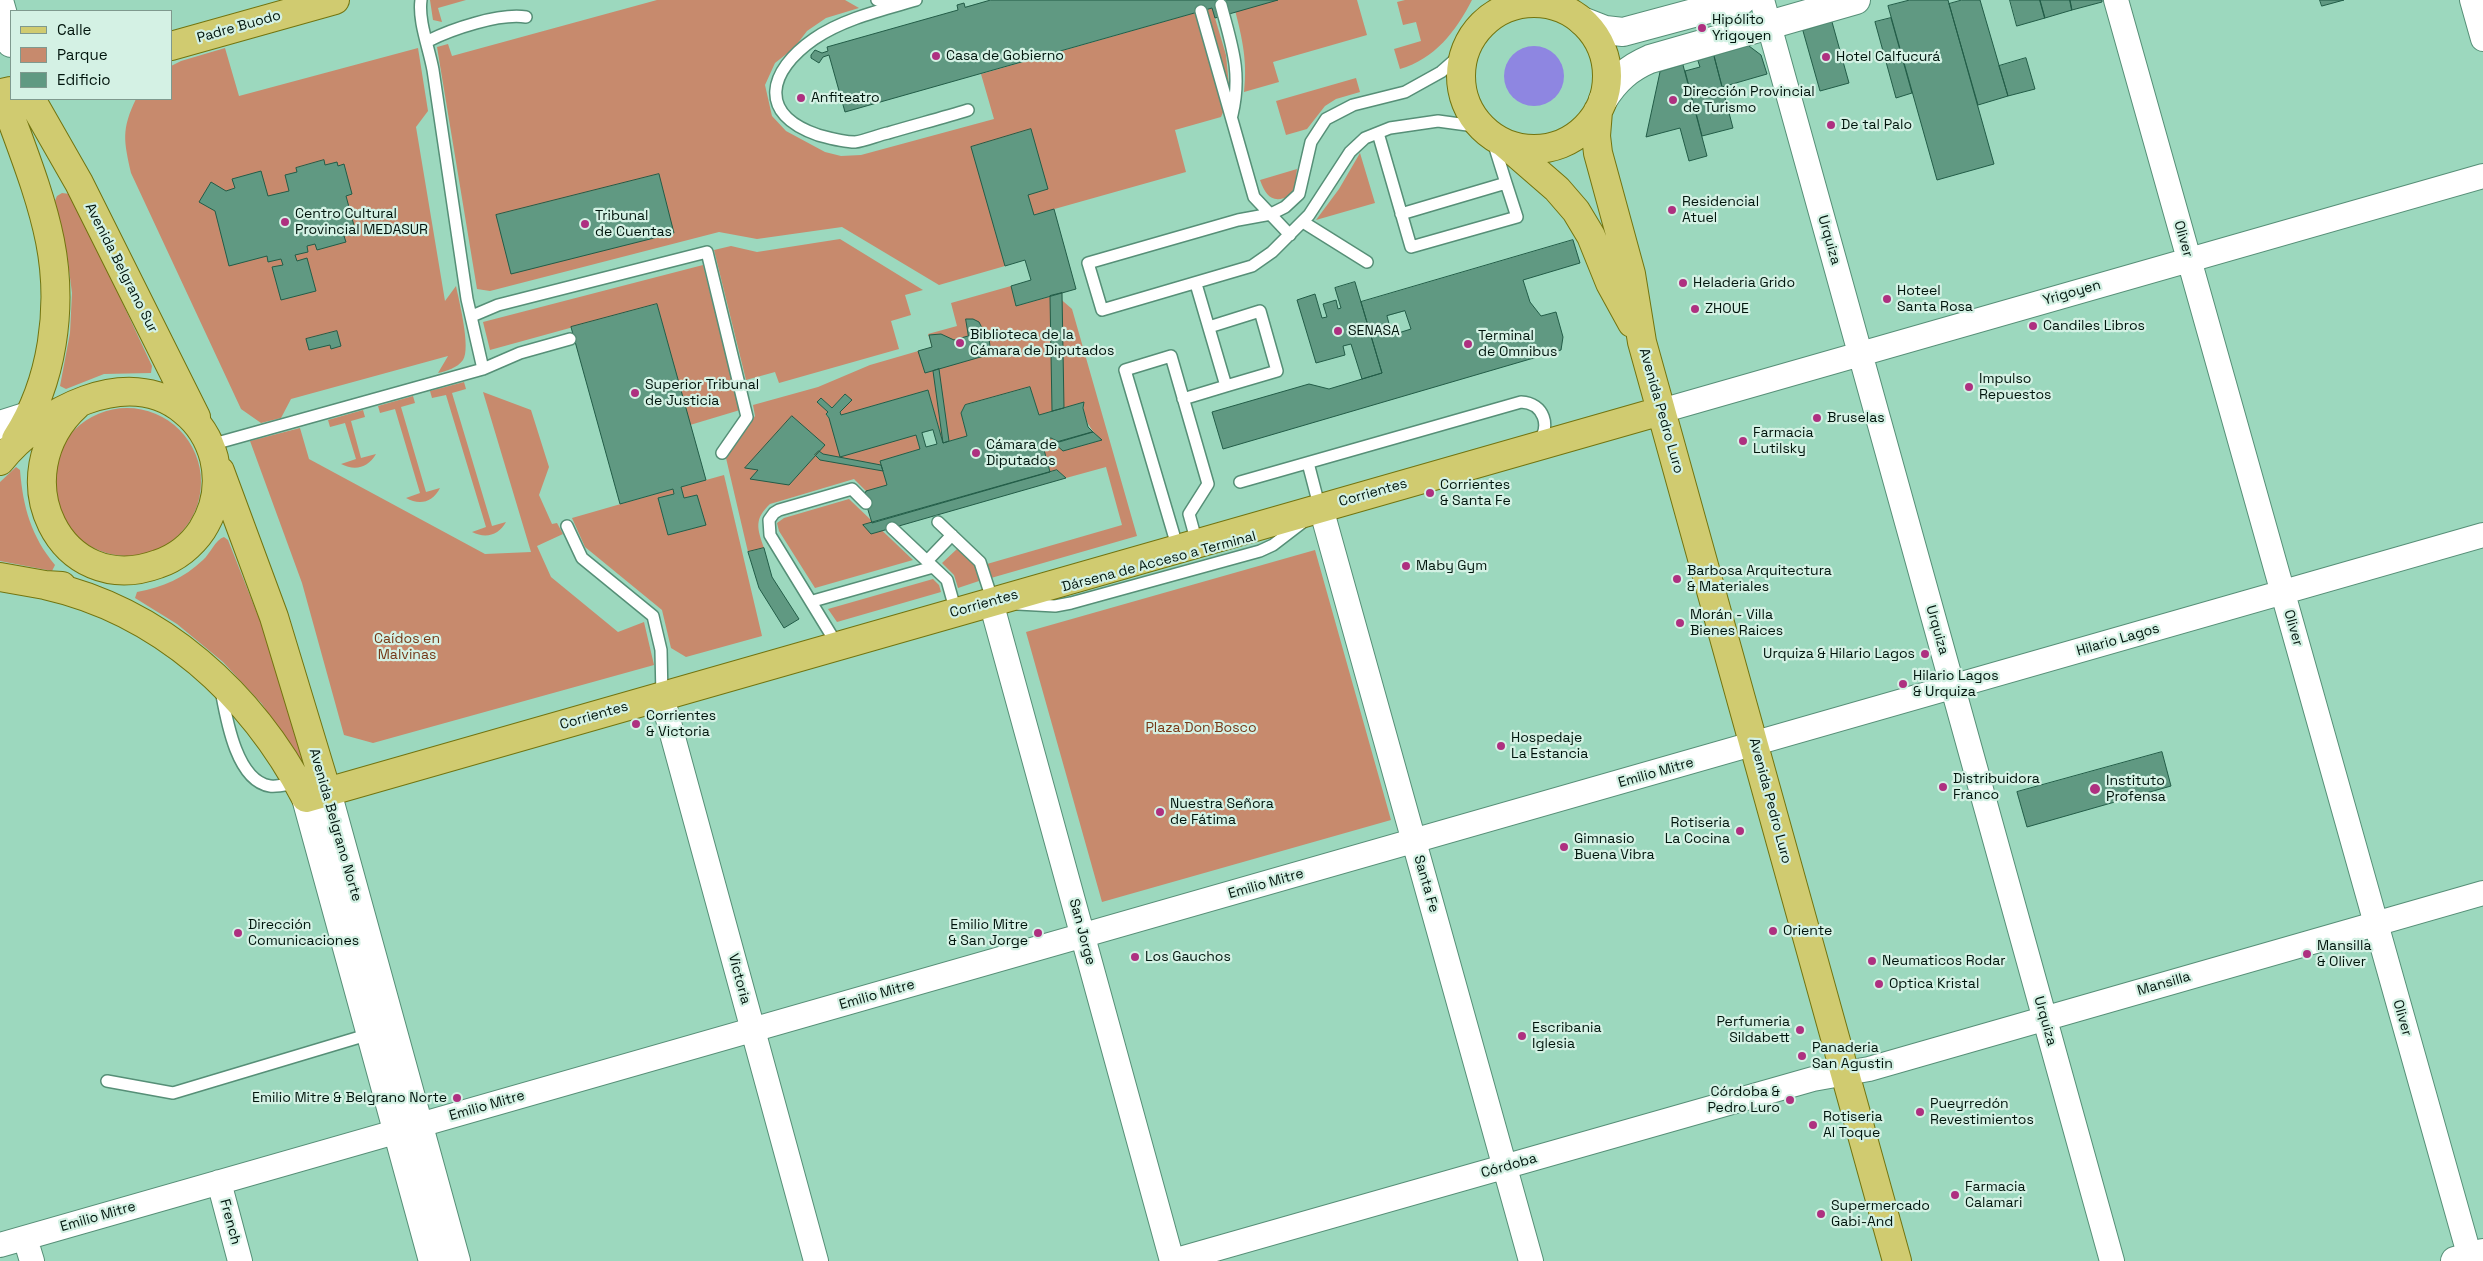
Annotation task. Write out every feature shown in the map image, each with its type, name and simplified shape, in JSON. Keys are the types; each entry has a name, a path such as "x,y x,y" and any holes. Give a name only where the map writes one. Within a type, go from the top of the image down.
{"main road":[{"name":"Padre Buodo","path":"172,46 335,0"},
{"path":"1486,0 1468,46 1461,74 1464,97 1474,118 1491,134 1525,148 1555,145 1582,130 1618,78 1642,63 1765,13 1856,0"},
{"path":"1468,46 1484,22 1504,9 1526,3 1550,4 1573,11 1605,30 1623,32 1742,0"},
{"path":"0,4 10,39"},
{"path":"1573,11 1598,40 1605,57 1607,75 1600,105"},
{"path":"3,91 41,206 53,260 54,320 34,420 38,498 42,512 57,538 81,558 94,564 122,571 151,567"},
{"name":"Avenida Belgrano Sur","path":"32,100 81,188 210,445"},
{"name":"Avenida Pedro Luro","path":"1600,105 1596,136 1598,153 1631,274 1642,342 1897,1261"},
{"name":"Avenida Pedro Luro","path":"1491,134 1557,189 1576,211 1588,231 1610,283 1642,342"},
{"path":"0,577 44,585 95,582 165,562 183,550 199,535 212,510 217,488 216,466 210,445 200,426 178,406 151,394 121,390 105,393 34,420 3,445"},
{"path":"37,467 47,438 55,425 77,405"},
{"name":"Corrientes","path":"310,791 662,696 1661,411"},
{"name":"Avenida Belgrano Norte","path":"210,445 274,617 310,791 408,1129 456,1261"},
{"name":"Avenida Belgrano Norte","path":"57,538 95,582 129,615"},
{"name":"Avenida Belgrano Norte","path":"44,585 86,597 129,615 174,642 219,681 268,736 310,791"},
{"name":"Avenida Belgrano Norte","path":"408,1129 433,1261"}],"street":[{"name":"Oliver","path":"2116,0 2470,1258"},
{"path":"2472,0 2483,39"},
{"name":"Urquiza","path":"1765,13 2112,1261"},
{"name":"Yrigoyen","path":"1661,411 2483,176"},
{"name":"Santa Fe","path":"1321,508 1531,1261"},
{"name":"Hilario Lagos","path":"1754,744 2483,535"},
{"name":"San Jorge","path":"992,602 1172,1261"},
{"name":"Victoria","path":"662,696 816,1261"},
{"name":"Emilio Mitre","path":"0,1245 1754,744"},
{"name":"Mansilla","path":"1845,1073 1869,1069 2483,893"},
{"name":"Córdoba","path":"1172,1261 1813,1079 1845,1073"},
{"name":"French","path":"219,1182 240,1261"},
{"path":"25,1238 32,1261"}],"lane":[{"path":"421,0 420,17 428,41 466,290 483,369"},
{"path":"877,0 899,5"},
{"path":"916,0 833,27 812,40 783,68 776,84 776,101 786,119 802,130 828,138 856,142 968,110"},
{"path":"1221,5 1235,56 1238,90 1231,117"},
{"path":"1201,11 1254,197 1290,235"},
{"path":"428,41 445,33 513,15 526,17"},
{"path":"1378,133 1411,247 1516,217 1491,134 1438,121 1390,128 1365,138 1350,152 1309,215 1272,252 1252,266 1196,284 1102,310 1088,263 1238,220 1271,214 1285,208 1299,194 1311,142 1326,119 1353,104 1405,92 1441,72 1468,46"},
{"path":"1401,214 1506,183"},
{"path":"1302,222 1367,262"},
{"path":"472,316 498,305 707,252 747,417 722,454"},
{"path":"1196,284 1226,386"},
{"path":"1184,399 1278,371 1260,312 1209,327"},
{"path":"210,445 483,369 520,353 570,339"},
{"path":"1171,356 1208,484 1189,514 1188,546 1125,370 1171,356"},
{"path":"1240,482 1522,402 1531,403 1538,408 1545,419 1542,437 1530,448"},
{"path":"1308,463 1321,508"},
{"path":"838,646 813,602 770,535 768,520 779,510 852,489 866,503"},
{"name":"Dársena de Acceso a Terminal","path":"992,602 1066,604 1260,551 1273,545 1321,508"},
{"path":"938,522 980,562 992,602"},
{"path":"567,526 582,558 653,616 661,650 662,696"},
{"path":"892,528 946,580 956,612"},
{"path":"813,602 930,564 952,535"},
{"path":"219,681 227,722 240,759 250,775 270,786 310,791"},
{"path":"107,1082 173,1093 381,1031"}],"green space":[{"path":"430,0 466,0 438,8 442,22 433,20"},
{"path":"657,0 845,0 859,8 826,18 807,31 794,48 775,63 765,85 772,116 786,131 825,152 841,156 861,155 994,119 981,74 1212,8 1226,55 1230,96 1221,117 1175,130 1186,172 994,226 1005,266 939,285 842,227 757,239 719,232 490,291 477,289 437,47 448,44 452,56"},
{"path":"1240,0 1357,0 1367,35 1273,62 1279,82 1244,92 1244,57 1233,2"},
{"path":"1405,0 1472,0 1451,33 1434,51 1424,58 1400,69 1394,49 1421,41 1416,22 1403,25 1397,2"},
{"path":"225,48 239,96 418,48 428,111 416,127 445,301 456,286 464,324 465,354 463,360 458,365 438,373 448,356 291,399 281,418 261,423 241,409 131,173 127,152 126,128 136,100 172,100 172,66"},
{"path":"1356,78 1360,92 1336,99 1325,106 1307,129 1286,135 1276,101"},
{"path":"1360,153 1375,203 1316,220 1339,189"},
{"path":"1297,169 1295,186 1290,196 1274,199 1267,194 1260,180"},
{"path":"62,193 70,194 74,199 152,366 151,373 104,374 66,389 60,386 70,333 72,293 67,254 54,203 57,196"},
{"path":"840,239 923,290 905,295 911,315 891,321 899,349 779,383 775,372 746,380 714,250 731,246 757,252"},
{"path":"703,265 740,410 690,425 657,304 490,350 483,322"},
{"path":"1011,286 1016,306 1056,295 1072,309 1137,536 991,578 987,564 1122,525 1106,467 1066,478 1057,470 1050,472 1043,446 1046,439 1051,438 1059,442 1055,443 1063,451 1101,440 1088,423 1084,413 1084,402 1039,415 1030,387 965,405 961,413 967,436 943,443 928,390 841,415 840,412 851,401 845,394 832,408 821,398 817,402 828,412 826,415 829,418 916,435 920,449 880,461 887,485 866,491 854,479 770,504 761,514 758,524 764,548 748,552 726,458 755,416 753,405 818,387 870,365 932,347 928,334 957,326 951,303"},
{"path":"464,382 466,389 452,393 492,526 506,522 496,533 487,535 472,532 486,527 446,395 432,398 430,391"},
{"name":"Caídos en Malvinas","path":"483,392 531,410 549,467 539,495 552,524 557,523 563,534 537,546 551,577 618,632 644,622 654,665 373,743 344,735 302,583 250,441 300,428 309,459 485,554 531,552"},
{"path":"413,396 415,403 401,407 426,492 440,488 434,497 421,502 406,498 420,493 395,409 380,413 378,406"},
{"path":"127,408 155,413 168,420 179,430 189,441 196,454 201,482 196,510 189,523 179,534 168,544 155,551 127,556 99,551 86,544 75,534 65,523 58,510 53,482 58,454 65,441 75,430 86,420 99,413"},
{"path":"363,410 365,417 351,421 361,458 376,454 373,459 361,467 346,466 341,464 356,459 345,423 330,427 328,420"},
{"path":"16,467 20,470 23,496 34,532 55,565 52,571 0,561 0,482"},
{"path":"724,475 762,636 686,657 671,648 662,610 585,547 572,518 673,489 674,494 658,498 668,535 705,525 697,495 684,498 681,487"},
{"path":"849,499 913,560 815,588 779,531 777,523 784,518"},
{"path":"224,537 228,540 266,636 306,765 303,767 262,704 223,662 177,624 135,598 137,592 181,577 203,560 218,541"},
{"path":"957,549 975,566 979,581 958,588 954,575 942,563"},
{"name":"Plaza Don Bosco","path":"1315,550 1391,820 1102,902 1026,632"},
{"path":"933,579 939,585 941,592 837,622 828,609"}],"shaded area":[{"path":"1528,46 1540,46 1551,51 1559,59 1564,70 1562,88 1551,101 1540,106 1528,106 1517,101 1509,93 1504,82 1504,70 1509,59 1517,51"}],"building":[{"name":"Casa de Gobierno","path":"991,0 1278,0 1215,18 1212,8 845,112 829,55 823,57 819,63 811,58 815,50 822,53 828,51 827,47 958,10 957,5 964,3 965,7"},
{"path":"1910,0 1948,0 1994,164 1937,180 1888,6"},
{"path":"1962,0 1980,0 2008,96 1978,105 1949,4"},
{"path":"2010,0 2040,0 2045,18 2017,26"},
{"path":"2040,0 2070,0 2072,10 2045,18"},
{"path":"2070,0 2102,0 2102,2 2072,10"},
{"path":"2320,0 2344,0 2322,6"},
{"path":"1891,18 1912,93 1896,98 1875,22"},
{"name":"Hotel Calfucurá","path":"1832,22 1849,83 1820,91 1803,31"},
{"path":"1749,46 1761,55 1767,74 1722,87 1714,56"},
{"path":"1714,56 1733,128 1702,136 1685,71 1700,67 1698,61"},
{"path":"2026,58 2035,89 2008,96 1999,66"},
{"name":"Dirección Provincial de Turismo","path":"1683,65 1707,156 1689,161 1680,128 1646,137 1660,72"},
{"path":"1031,129 1048,189 1028,195 1034,215 1054,209 1076,289 1016,306 1011,286 1031,280 1025,260 1005,266 971,147"},
{"name":"Centro Cultural Provincial MEDASUR","path":"324,160 325,165 337,162 338,166 344,164 352,194 346,196 356,233 344,236 346,242 317,250 315,244 307,246 308,252 295,255 297,261 307,258 316,291 281,300 272,267 283,265 281,259 268,262 267,256 229,266 215,211 199,202 211,182 226,191 235,188 232,179 261,171 268,196 289,191 285,175 297,172 296,168"},
{"name":"Tribunal de Cuentas","path":"659,174 674,233 511,274 496,215"},
{"name":"Terminal de Omnibus","path":"1573,240 1580,263 1523,280 1530,302 1541,316 1556,312 1563,337 1561,350 1223,449 1212,412 1309,384 1329,389 1382,373 1361,302","holes":["1405,311 1411,329 1392,335 1387,316"]},
{"name":"SENASA","path":"1355,282 1382,373 1362,379 1351,344 1343,346 1345,355 1316,363 1297,300 1315,294 1322,318 1327,317 1323,304 1336,300 1338,309 1341,308 1335,288"},
{"path":"1062,293 1064,408 1052,411 1050,296"},
{"name":"Superior Tribunal de Justicia","path":"657,304 706,480 681,487 684,498 697,495 706,525 668,535 658,498 674,494 673,489 620,504 571,327"},
{"name":"Biblioteca de la Cámara de Diputados","path":"966,319 973,319 979,322 984,332 988,331 991,354 925,373 918,351 932,347 929,335 941,334 954,340 968,336"},
{"path":"337,331 341,346 331,349 330,345 309,350 306,339"},
{"path":"939,369 949,441 943,443 933,371"},
{"name":"Cámara de Diputados","path":"1030,387 1039,415 1084,402 1083,408 1088,427 1093,432 1059,442 1051,438 1046,439 1043,446 1050,472 872,523 864,497 866,491 887,485 880,461 920,449 916,435 840,457 829,418 826,414 828,412 817,402 821,398 832,408 845,394 852,400 840,412 841,415 928,390 943,443 967,436 961,413 965,405","holes":["933,430 937,444 926,447 922,433"]},
{"path":"792,416 825,445 789,485 750,479 758,470 745,468"},
{"path":"1093,432 1102,440 1063,451 1054,443"},
{"path":"819,451 823,454 881,465 883,471 820,460 815,455"},
{"path":"1057,470 1066,478 871,534 863,525"},
{"path":"764,548 772,577 799,619 784,628 759,588 748,552"},
{"name":"Instituto Profensa","path":"2162,752 2171,786 2027,827 2017,792"}],"place":[{"name":"Hipólito Yrigoyen","path":"1702,28"},
{"name":"Casa de Gobierno","path":"936,56"},
{"name":"Hotel Calfucurá","path":"1826,57"},
{"name":"Anfiteatro","path":"801,98"},
{"name":"Dirección Provincial de Turismo","path":"1673,100"},
{"name":"De tal Palo","path":"1831,125"},
{"name":"Residencial Atuel","path":"1672,210"},
{"name":"Centro Cultural Provincial MEDASUR","path":"285,222"},
{"name":"Tribunal de Cuentas","path":"585,224"},
{"name":"Heladeria Grido","path":"1683,283"},
{"name":"Hoteel Santa Rosa","path":"1887,299"},
{"name":"ZHOUE","path":"1695,309"},
{"name":"Candiles Libros","path":"2033,326"},
{"name":"SENASA","path":"1338,331"},
{"name":"Biblioteca de la Cámara de Diputados","path":"960,343"},
{"name":"Terminal de Omnibus","path":"1468,344"},
{"name":"Impulso Repuestos","path":"1969,387"},
{"name":"Superior Tribunal de Justicia","path":"635,393"},
{"name":"Bruselas","path":"1817,418"},
{"name":"Farmacia Lutilsky","path":"1743,441"},
{"name":"Cámara de Diputados","path":"976,453"},
{"name":"Corrientes & Santa Fe","path":"1430,493"},
{"name":"Maby Gym","path":"1406,566"},
{"name":"Barbosa Arquitectura & Materiales","path":"1677,579"},
{"name":"Morán - Villa Bienes Raices","path":"1680,623"},
{"name":"Urquiza & Hilario Lagos","path":"1925,654"},
{"name":"Hilario Lagos & Urquiza","path":"1903,684"},
{"name":"Corrientes & Victoria","path":"636,724"},
{"name":"Hospedaje La Estancia","path":"1501,746"},
{"name":"Distribuidora Franco","path":"1943,787"},
{"name":"Instituto Profensa","path":"2095,789"},
{"name":"Nuestra Señora de Fátima","path":"1160,812"},
{"name":"Rotiseria La Cocina","path":"1740,831"},
{"name":"Gimnasio Buena Vibra","path":"1564,847"},
{"name":"Oriente","path":"1773,931"},
{"name":"Dirección Comunicaciones","path":"238,933"},
{"name":"Emilio Mitre & San Jorge","path":"1038,933"},
{"name":"Mansilla & Oliver","path":"2307,954"},
{"name":"Los Gauchos","path":"1135,957"},
{"name":"Neumaticos Rodar","path":"1872,961"},
{"name":"Optica Kristal","path":"1879,984"},
{"name":"Perfumeria Sildabett","path":"1800,1030"},
{"name":"Escribania Iglesia","path":"1522,1036"},
{"name":"Panaderia San Agustin","path":"1802,1056"},
{"name":"Emilio Mitre & Belgrano Norte","path":"457,1098"},
{"name":"Córdoba & Pedro Luro","path":"1790,1100"},
{"name":"Pueyrredón Revestimientos","path":"1920,1112"},
{"name":"Rotiseria Al Toque","path":"1813,1125"},
{"name":"Farmacia Calamari","path":"1955,1195"},
{"name":"Supermercado Gabi-And","path":"1821,1214"}]}
